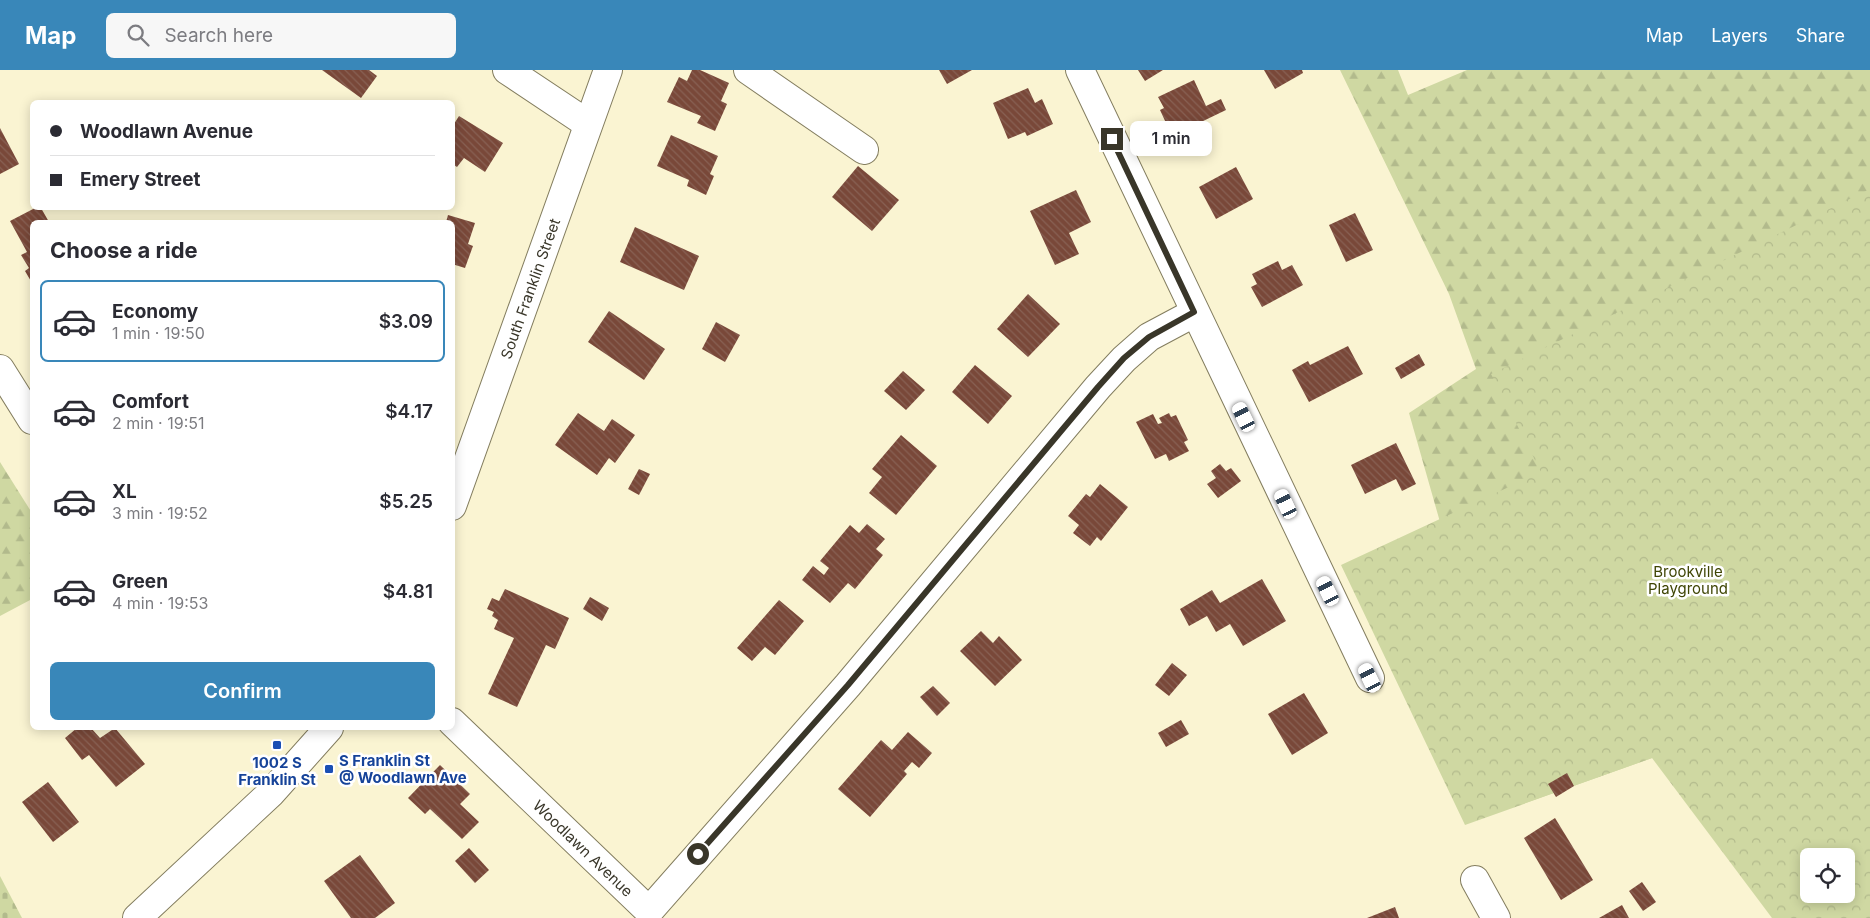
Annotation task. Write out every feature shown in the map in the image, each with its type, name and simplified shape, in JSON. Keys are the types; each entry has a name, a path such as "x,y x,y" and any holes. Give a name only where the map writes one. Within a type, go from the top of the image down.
{"street":[{"path":"507,70 588,124"},
{"name":"South Franklin Street","path":"455,498 608,70"},
{"path":"748,70 864,150"},
{"path":"1080,70 1370,678"},
{"name":"Woodlawn Avenue","path":"455,725 653,914 1124,358 1149,337 1194,312"},
{"path":"0,369 30,417"},
{"path":"137,918 271,793 327,730"},
{"path":"1474,880 1496,918"}],"green space":[{"path":"1340,70 1398,70 1408,95 1467,70 1870,70 1870,234 1655,757 1511,808 1473,638 1409,413 1476,369 1449,294"},
{"name":"Brookville Playground","path":"1870,189 1870,918 1772,918 1652,758 1465,825 1341,565 1541,472 1491,374"},
{"path":"0,462 30,510 30,600 0,616"},
{"path":"0,876 22,918 0,918"}],"building":[{"path":"322,70 369,70 377,76 361,98"},
{"path":"692,70 700,70 729,83 721,101 727,104 715,131 697,123 701,116 667,102 679,77 687,81"},
{"path":"939,70 972,70 947,84"},
{"path":"1138,70 1163,70 1145,81"},
{"path":"1264,70 1302,70 1303,73 1275,89"},
{"path":"1194,80 1206,106 1221,99 1226,110 1172,136 1160,110 1164,108 1158,97"},
{"path":"1028,88 1035,103 1042,99 1053,124 1027,136 1025,132 1008,139 993,103"},
{"path":"459,116 503,143 485,172 464,158 457,167 455,166 455,122"},
{"path":"0,128 19,164 0,174"},
{"path":"671,135 718,156 710,174 714,176 706,195 687,186 689,180 657,166"},
{"path":"858,166 899,200 872,231 832,197"},
{"path":"1236,167 1253,199 1216,219 1199,187"},
{"path":"1076,190 1091,222 1069,233 1079,254 1055,265 1030,211"},
{"path":"31,210 42,210 48,220 30,220 30,280 25,271 29,268 21,255 27,252 10,221"},
{"path":"1355,213 1373,250 1346,262 1329,225"},
{"path":"448,215 475,223 468,244 473,246 465,268 455,265 455,220 447,220"},
{"path":"635,227 699,256 684,290 620,262"},
{"path":"1278,261 1282,270 1292,265 1303,285 1262,307 1251,287 1257,284 1252,274"},
{"path":"1028,294 1060,324 1028,357 997,329"},
{"path":"609,311 665,349 644,380 588,342"},
{"path":"716,322 740,335 725,362 702,349"},
{"path":"1348,346 1363,374 1309,402 1292,370 1308,361 1310,365"},
{"path":"1419,354 1425,365 1401,379 1395,368"},
{"path":"975,365 1012,396 988,424 952,392"},
{"path":"903,371 925,390 906,410 884,391"},
{"path":"578,413 604,431 612,419 635,435 615,463 609,458 597,475 555,445"},
{"path":"1169,413 1171,417 1176,415 1188,440 1184,442 1189,451 1169,461 1166,454 1155,459 1136,422 1153,414 1158,424 1162,423 1159,418"},
{"path":"901,435 937,466 896,515 869,493 882,477 872,469"},
{"path":"1396,443 1416,484 1402,491 1396,479 1365,494 1351,465"},
{"path":"1220,464 1226,471 1231,468 1241,481 1218,498 1207,484 1216,478 1211,471"},
{"path":"639,469 650,474 639,495 628,489"},
{"path":"1100,484 1128,507 1101,541 1097,537 1090,546 1073,533 1079,525 1068,516 1086,494 1090,497"},
{"path":"867,524 885,539 876,549 883,555 855,589 848,583 830,603 802,580 813,566 824,575 829,568 820,561 850,525 859,533"},
{"path":"1262,579 1286,621 1243,646 1230,624 1216,632 1207,616 1189,626 1180,609 1212,590 1220,603"},
{"path":"505,589 569,618 555,649 546,645 517,707 488,694 514,638 494,629 498,620 492,616 494,612 487,609 492,598 499,601"},
{"path":"590,597 609,608 602,621 583,609"},
{"path":"779,600 804,621 775,655 765,647 752,661 737,648"},
{"path":"981,631 993,643 999,636 1022,660 995,686 960,651"},
{"path":"1172,663 1187,675 1169,696 1155,685"},
{"path":"933,686 950,703 937,716 920,697"},
{"path":"1304,693 1328,733 1292,755 1268,714"},
{"path":"1181,720 1189,734 1166,747 1158,733"},
{"path":"75,730 93,730 100,738 112,730 117,730 145,764 116,787 89,755 82,760 65,738"},
{"path":"908,732 932,753 919,768 912,762 904,771 907,774 870,817 838,789 881,740 892,750"},
{"path":"440,765 470,794 460,804 479,822 462,839 430,809 425,814 408,798"},
{"path":"1567,773 1574,786 1556,797 1548,784"},
{"path":"48,782 79,822 53,842 22,802"},
{"path":"1555,818 1593,880 1561,900 1524,838"},
{"path":"469,848 489,870 475,883 455,861"},
{"path":"360,855 395,903 375,918 351,918 324,881"},
{"path":"1642,882 1656,902 1643,911 1629,891"},
{"path":"1622,905 1629,918 1599,918"},
{"path":"1395,907 1399,918 1367,918"}],"place":[{"name":"1002 S Franklin St","path":"277,745"},
{"name":"S Franklin St @ Woodlawn Ave","path":"329,769"}],"route":[{"path":"698,854 848,685 1124,358 1149,337 1194,312 1112,139"}]}
